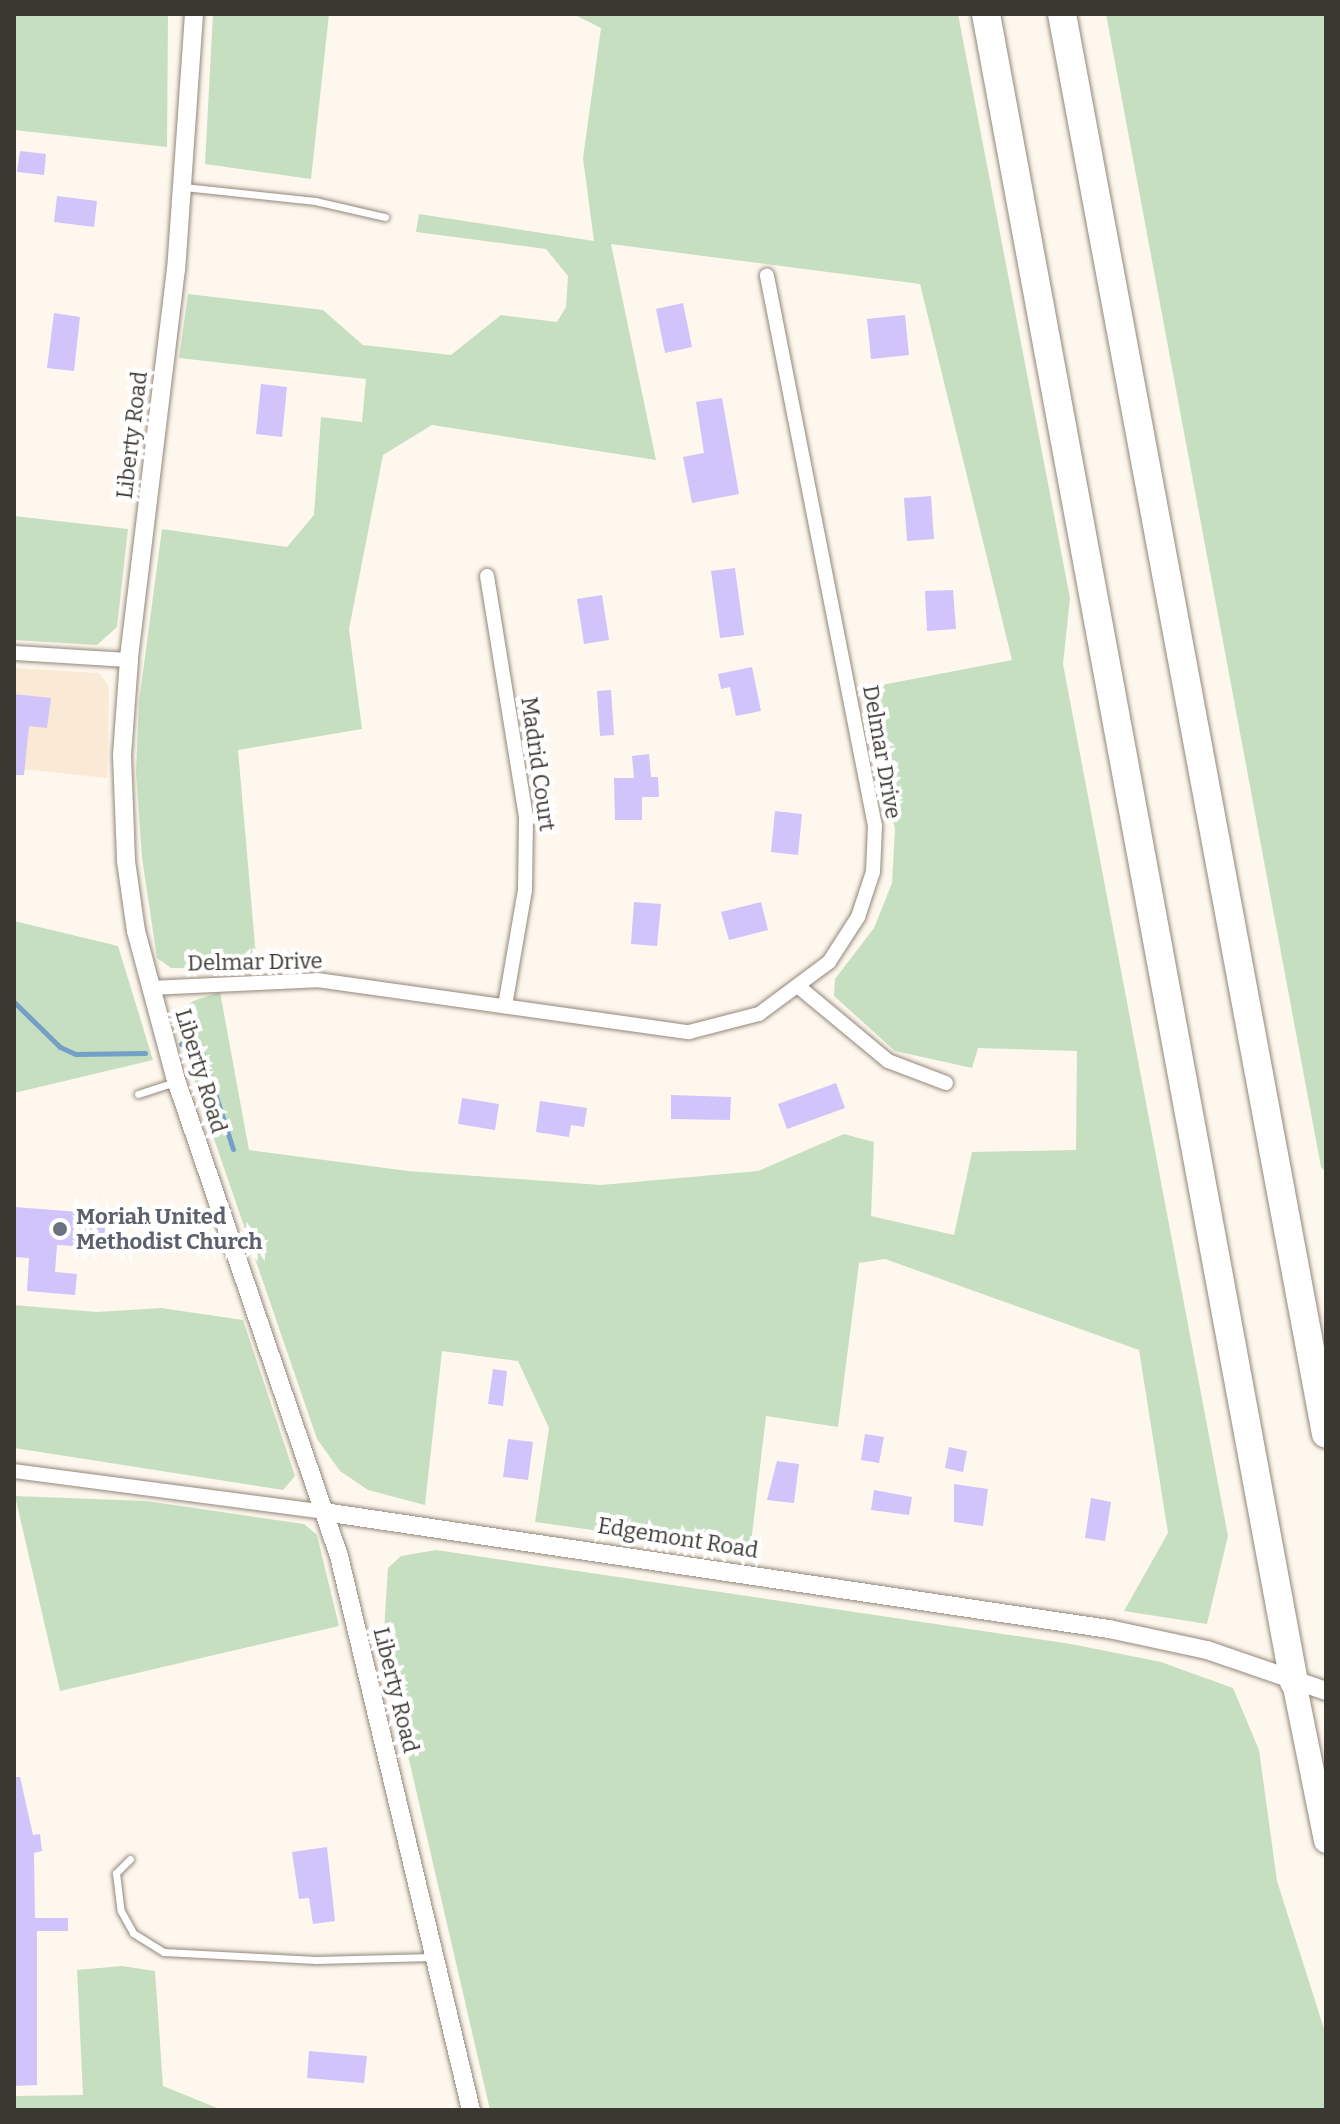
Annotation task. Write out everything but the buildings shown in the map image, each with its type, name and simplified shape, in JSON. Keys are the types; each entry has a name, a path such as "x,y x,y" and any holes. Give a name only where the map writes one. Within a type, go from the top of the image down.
{"highway":[{"path":"986,14 1326,1841"},
{"path":"1062,14 1326,1434"}],"street":[{"name":"Liberty Road","path":"194,14 184,187 129,660 122,755 124,826 136,931 176,1081 324,1512 471,2110"},
{"name":"Delmar Drive","path":"150,988 317,980 689,1032 759,1014 829,962 858,917 873,872 875,826 767,276"},
{"name":"Madrid Court","path":"487,576 526,830 525,890 505,1006"},
{"path":"14,653 129,660"},
{"path":"799,987 888,1061 946,1083"},
{"name":"Edgemont Road","path":"14,1471 324,1512 1109,1629 1207,1650 1326,1691"}],"lane":[{"path":"184,187 315,201 385,217"},
{"path":"138,1094 176,1081"},
{"path":"130,1859 116,1873 121,1911 133,1933 164,1952 316,1960 435,1957"}],"shaded area":[{"path":"14,668 99,673 109,686 107,778 14,768"}],"green space":[{"path":"14,14 168,14 167,147 14,130"},
{"path":"213,14 329,14 311,179 205,164"},
{"path":"573,14 958,14 1070,598 1063,664 1228,1536 1207,1624 1124,1611 1168,1533 1139,1350 885,1259 859,1263 838,1427 766,1416 750,1552 535,1522 549,1428 518,1361 442,1351 425,1505 368,1490 340,1471 317,1439 178,1034 179,1014 193,1001 220,992 249,1150 408,1171 601,1185 758,1171 844,1134 874,1142 871,1216 954,1235 972,1152 1076,1150 1077,1051 978,1048 972,1068 895,1051 834,996 835,979 874,928 892,883 895,829 866,688 1012,660 920,284 611,244 656,460 432,425 383,455 349,629 362,729 238,750 257,968 171,968 157,958 142,858 136,772 139,702 162,529 287,547 314,515 321,417 362,422 366,379 179,358 188,294 323,310 363,345 451,355 501,315 557,322 566,307 568,276 546,249 416,232 419,214 594,241 583,158 601,28"},
{"path":"1106,14 1326,14 1326,1172 1321,1167"},
{"path":"14,516 128,529 117,627 97,645 14,640"},
{"path":"14,921 118,946 153,1060 14,1093"},
{"path":"14,1305 97,1312 161,1308 243,1320 295,1476 283,1490 14,1448"},
{"path":"15,1496 146,1501 304,1524 317,1535 339,1626 60,1691"},
{"path":"436,1550 1071,1644 1161,1662 1233,1688 1259,1750 1277,1881 1326,2035 1326,2110 490,2110 383,1647 388,1568 401,1556"},
{"path":"122,1966 155,1971 163,2086 222,2110 14,2110 14,2096 83,2095 77,1970"}],"waterway":[{"path":"14,1002 60,1047 76,1054 145,1053"},
{"path":"181,1044 201,1050 233,1149"}],"place":[{"name":"Moriah United Methodist Church","path":"60,1229"}]}
